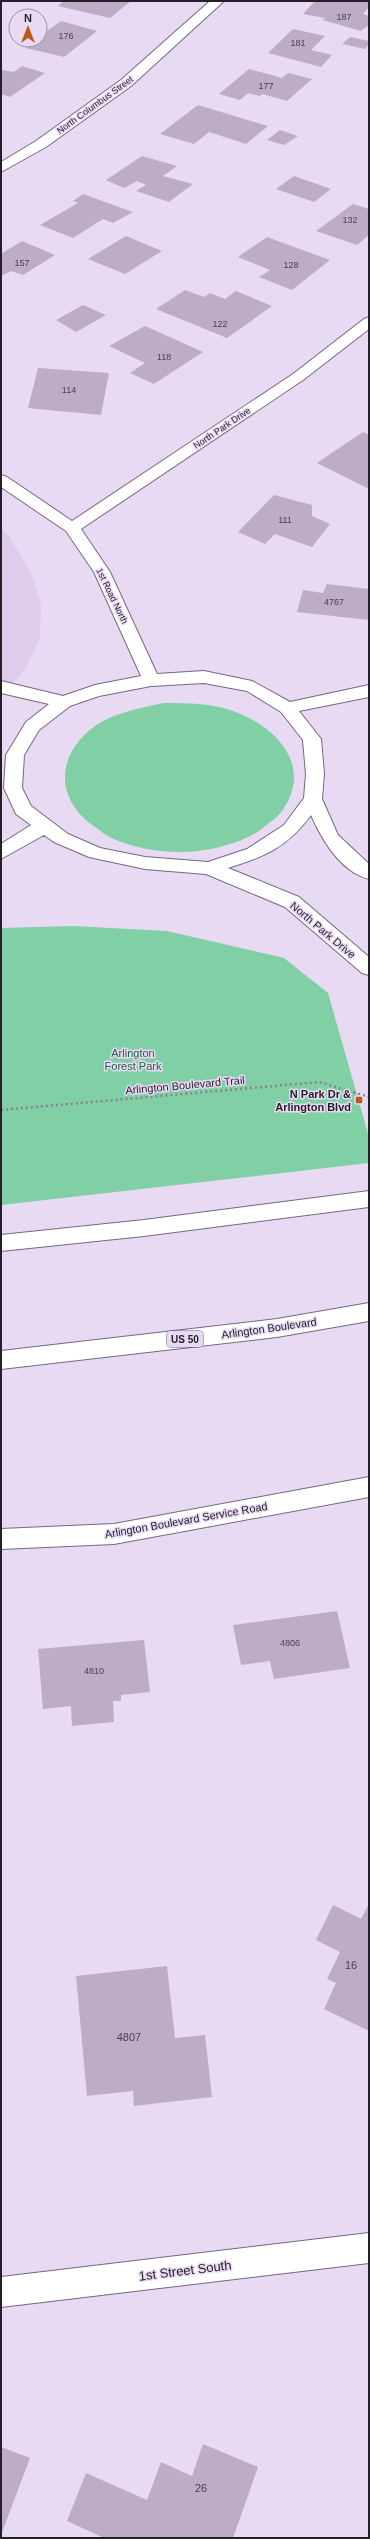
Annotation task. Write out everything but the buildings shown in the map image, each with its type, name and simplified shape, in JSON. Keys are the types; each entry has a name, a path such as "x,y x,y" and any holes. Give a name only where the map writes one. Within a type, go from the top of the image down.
{"main road":[{"name":"North Columbus Street","path":"1,168 41,144 126,83 218,1"},
{"name":"North Park Drive","path":"72,528 298,377 369,322"},
{"name":"1st Road North","path":"1,480 72,528 102,572 151,680"},
{"path":"313,799 291,829 254,853 209,868 145,863 96,853 62,838 23,810 13,788 15,756 32,726 64,702 96,691 151,680 204,677 252,687 287,708 312,739 315,774 313,799 330,838 354,862 369,873"},
{"path":"1,687 64,702"},
{"path":"287,708 369,691"},
{"path":"1,853 44,826"},
{"name":"North Park Drive","path":"209,868 292,902 369,968"},
{"path":"1,1243 144,1228 369,1199"},
{"name":"Arlington Boulevard","path":"1,1360 278,1328 369,1312"},
{"name":"Arlington Boulevard Service Road","path":"1,1539 114,1534 369,1487"},
{"name":"1st Street South","path":"1,2292 369,2248"}],"path":[{"name":"Arlington Boulevard Trail","path":"1,1110 319,1082 369,1097"}],"shaded area":[{"path":"1,529 8,535 30,570 41,605 40,638 25,669 1,696"}],"green space":[{"path":"164,703 199,704 225,708 249,718 276,737 286,750 292,764 294,778 291,794 282,811 258,831 239,841 211,849 187,852 151,850 127,844 109,837 84,818 74,806 67,792 65,779 67,765 72,751 82,738 103,721 128,711"},
{"name":"Arlington Forest Park","path":"73,926 167,931 284,958 328,993 369,1137 369,1163 1,1205 1,928"}],"place":[{"name":"N Park Dr & Arlington Blvd","path":"359,1100"}]}
